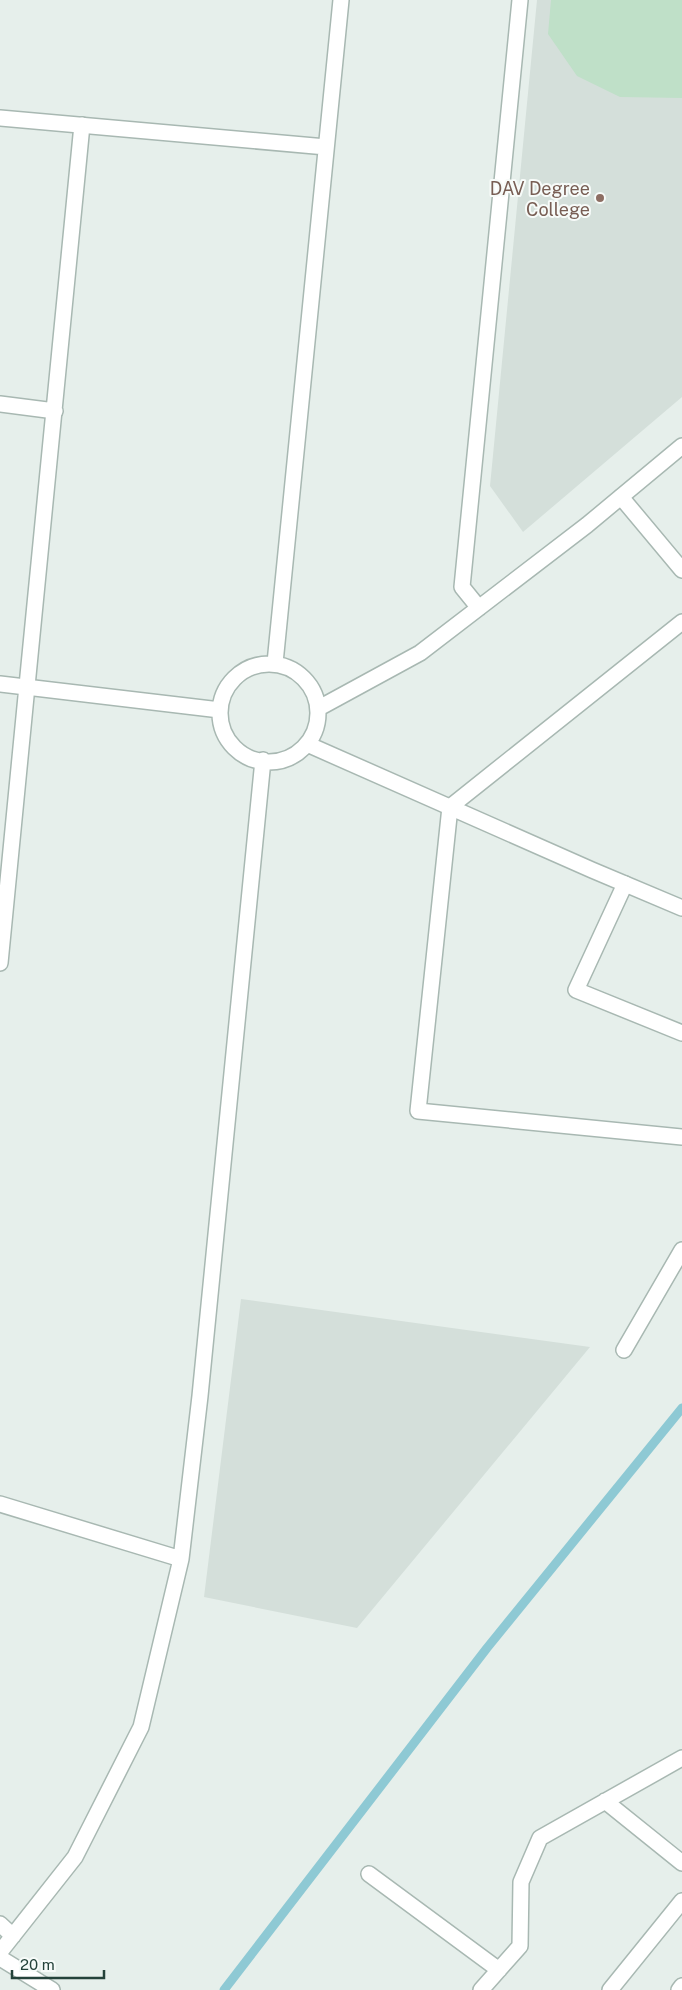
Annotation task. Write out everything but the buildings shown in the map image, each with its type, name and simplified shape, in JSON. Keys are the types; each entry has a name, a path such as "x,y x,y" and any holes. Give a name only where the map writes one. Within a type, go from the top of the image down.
{"street":[{"path":"275,663 341,0"},
{"path":"479,608 462,587 520,0"},
{"path":"0,118 326,147"},
{"path":"0,963 82,125"},
{"path":"0,404 54,411"},
{"path":"319,708 420,653 621,497 682,446"},
{"path":"621,497 682,570"},
{"path":"682,622 450,807 418,1111 682,1137"},
{"path":"264,663 275,663 300,674 312,687 319,708 316,727 307,744 294,755 274,762 253,759 238,751 225,734 220,718 220,710 221,702 231,682 246,669 264,663"},
{"path":"0,684 220,710"},
{"path":"307,744 682,908"},
{"path":"0,1952 75,1858 141,1728 180,1559 200,1396 263,760"},
{"path":"625,884 576,990 682,1033"},
{"path":"624,1350 682,1250"},
{"path":"0,1504 180,1559"},
{"path":"481,1990 520,1946 521,1882 540,1838 682,1758"},
{"path":"605,1801 682,1863"},
{"path":"368,1874 499,1970"},
{"path":"610,1990 682,1902"},
{"path":"0,1924 13,1936"},
{"path":"0,1958 52,1990"},
{"path":"678,1990 682,1986"}],"shaded area":[{"name":"DAV Degree College","path":"537,0 682,0 682,397 523,532 490,486"},
{"path":"241,1299 590,1347 357,1628 204,1597"}],"green space":[{"path":"551,0 682,0 682,98 620,97 577,76 548,34"}],"waterway":[{"path":"224,1990 487,1648 682,1408"}],"place":[{"name":"DAV Degree College","path":"600,198"}]}
